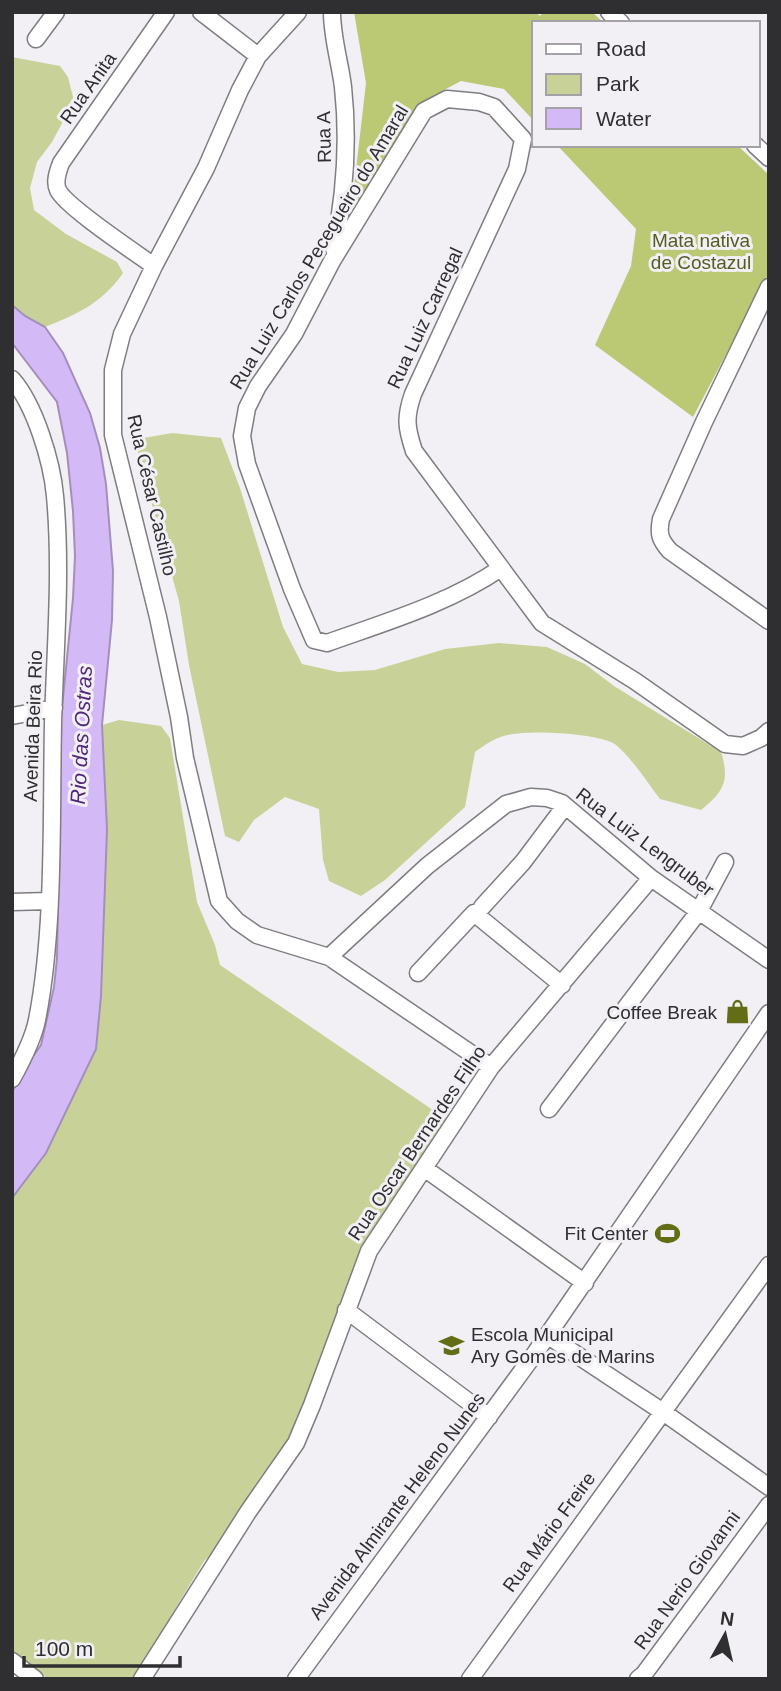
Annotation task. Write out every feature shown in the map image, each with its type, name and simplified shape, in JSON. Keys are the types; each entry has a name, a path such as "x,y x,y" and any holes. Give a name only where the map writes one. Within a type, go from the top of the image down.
{"street":[{"path":"36,39 56,12"},
{"name":"Rua Anita","path":"154,266 72,206 58,191 57,173 61,163 166,12"},
{"path":"201,12 258,56"},
{"name":"Rua César Castilho","path":"298,12 258,56 206,168 154,266 122,334 113,370 113,435 158,617 185,758 219,901 237,921 257,935 329,957 491,1067"},
{"name":"Rua A","path":"332,12 332,29 343,84 348,136 343,204 332,261"},
{"name":"Rua Luiz Carlos Pecegueiro do Amaral","path":"501,568 466,589 396,618 327,642 314,640 292,589 247,464 242,436 247,408 258,386 294,334 332,261 424,111 447,99 479,102 494,107 523,139"},
{"name":"Rua Luiz Carregal","path":"523,139 517,169 407,409 406,428 414,451 542,623 635,681 725,744 743,746 769,732"},
{"path":"767,295 704,422 658,530 660,540 670,551 769,621"},
{"name":"Avenida Beira Rio","path":"12,1079 36,1023 49,901 57,609 55,497 48,455 31,407 14,384"},
{"path":"12,716 54,708"},
{"name":"Rua Luiz Lengruber","path":"329,957 428,866 506,804 531,797 547,798 565,806 651,878 769,960"},
{"path":"482,907 523,862 565,806"},
{"path":"549,1109 699,911 725,862"},
{"name":"Rua Oscar Bernardes Filho","path":"142,1679 248,1512 296,1443 369,1251 491,1067 651,878"},
{"path":"12,902 49,901"},
{"path":"418,972 474,913 562,985"},
{"name":"Avenida Almirante Heleno Nunes","path":"296,1679 585,1283 769,1013"},
{"path":"424,1168 585,1283"},
{"name":"Rua Mário Freire","path":"470,1679 769,1265"},
{"path":"346,1310 489,1417"},
{"path":"548,1335 769,1487"},
{"name":"Rua Nerio Giovanni","path":"643,1677 769,1505"},
{"path":"12,1661 35,1679"}],"green space":[{"path":"354,12 535,12 540,16 543,12 592,12 602,21 532,21 532,119 504,89 461,81 427,99 357,211 352,204 366,83"},
{"path":"12,57 60,66 68,77 74,101 52,142 37,162 30,188 34,210 66,234 117,262 123,273 98,300 45,327 12,305"},
{"name":"Mata nativa de Costazul","path":"559,147 739,147 769,175 769,273 693,417 595,345 631,266 636,229"},
{"path":"172,433 221,438 240,488 283,627 302,664 338,672 375,670 445,649 499,643 547,647 585,664 614,686 721,752 725,778 720,791 701,810 660,799 630,759 611,742 571,734 521,733 498,738 475,752 465,807 385,880 361,896 329,881 323,860 319,809 285,797 254,820 239,842 225,836 189,665 179,601 138,455 138,439"},
{"path":"119,720 161,726 170,738 197,902 215,945 220,965 449,1121 360,1252 302,1416 288,1444 221,1545 204,1561 133,1679 48,1679 12,1651 12,1198 46,1153 64,1112 101,996 107,829 102,725"}],"water":[{"name":"Rio das Ostras","path":"12,305 45,327 63,353 90,413 106,484 113,571 112,620 102,725 107,829 101,996 96,1049 46,1153 12,1198 12,1092 21,1073 41,1045 54,987 57,958 61,718 75,556 67,453 57,402 12,343"}],"place":[{"name":"Coffee Break","path":"737,1012"},
{"name":"Fit Center","path":"668,1233"},
{"name":"Escola Municipal Ary Gomes de Marins","path":"451,1345"}]}
